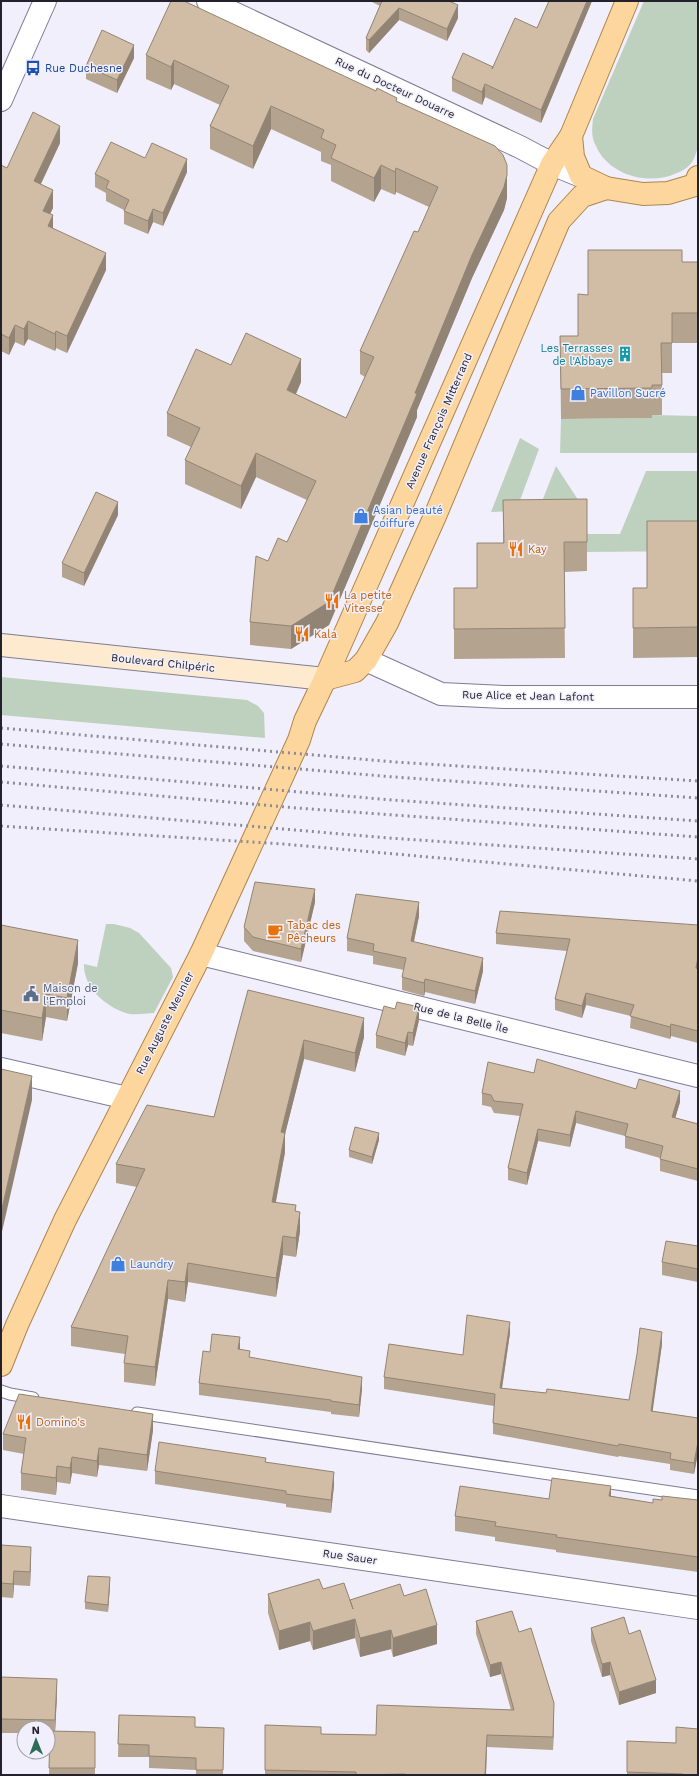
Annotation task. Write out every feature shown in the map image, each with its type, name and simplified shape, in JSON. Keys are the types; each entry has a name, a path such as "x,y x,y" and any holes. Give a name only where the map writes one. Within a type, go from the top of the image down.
{"main road":[{"name":"Avenue François Mitterrand","path":"325,679 552,164 571,136 627,1"},
{"path":"571,136 573,157 581,176 606,188 643,194 668,193 697,184"},
{"path":"325,679 355,671 366,660 399,598 559,221 582,196 606,188"},
{"name":"Rue Auguste Meunier","path":"1,1364 17,1325 65,1220 201,954 299,740 305,721 325,679"}],"street":[{"path":"3,88 45,1"},
{"name":"Rue du Docteur Douarre","path":"208,1 520,147 552,164 581,176"},
{"name":"Boulevard Chilpéric","path":"1,645 325,679"},
{"name":"Rue Alice et Jean Lafont","path":"366,660 441,694 504,697 698,696"},
{"name":"Rue de la Belle Île","path":"201,954 698,1076"},
{"path":"1,1069 127,1098"},
{"name":"Rue Sauer","path":"1,1506 698,1608"}],"lane":[{"path":"1,1390 10,1394 45,1400"},
{"path":"123,1411 698,1496"}],"green space":[{"path":"644,1 698,1 698,148 689,166 666,177 643,178 631,176 620,171 610,165 602,156 596,146 592,133 593,119"},
{"path":"652,415 698,416 698,453 560,453 561,419 652,418"},
{"path":"520,438 539,449 516,511 491,512"},
{"path":"556,466 586,512 531,529"},
{"path":"646,471 698,471 698,551 587,552 587,534 620,534"},
{"path":"1,677 247,700 258,706 264,713 265,738 1,715"},
{"path":"106,924 114,924 130,928 139,933 171,968 173,977 154,1013 133,1014 118,1010 97,995 87,981 84,964 97,967"}],"building":[{"path":"171,1 184,1 376,91 377,88 397,98 396,101 495,146 503,155 507,165 507,175 504,187 472,255 415,393 417,394 329,602 291,626 250,622 256,556 268,561 278,538 287,542 316,481 256,453 241,486 185,460 200,428 167,413 196,349 231,365 246,333 301,359 287,390 346,418 374,357 360,351 414,231 418,232 438,187 396,168 395,172 381,165 374,178 331,158 336,145 321,138 324,130 271,106 253,146 210,126 229,86 174,60 171,67 146,55"},
{"path":"382,1 449,1 458,5 447,29 399,8 369,40 366,38"},
{"path":"549,1 587,1 541,110 485,84 482,92 452,78 463,53 493,67 515,18 537,28"},
{"path":"102,30 134,45 117,80 86,66"},
{"path":"33,112 60,126 34,181 53,190 43,211 53,215 48,226 106,253 67,336 56,331 55,334 28,321 24,329 15,325 9,338 1,334 1,165 7,168"},
{"path":"111,142 145,158 152,143 187,159 163,213 153,209 148,221 124,211 129,200 106,188 109,181 95,174"},
{"name":"Les Terrasses de l'Abbaye","path":"588,250 682,250 682,262 698,262 698,313 672,313 672,343 661,343 662,385 652,385 652,388 561,389 560,336 578,336 578,294 588,295"},
{"path":"96,492 118,502 84,573 62,563"},
{"path":"587,499 587,542 564,542 565,628 454,629 454,588 477,588 477,543 504,543 503,500"},
{"path":"647,521 698,521 698,627 633,628 633,588 647,588"},
{"name":"Tabac des Pêcheurs","path":"255,882 315,889 301,949 253,937 244,927"},
{"path":"356,894 419,902 411,941 483,958 475,991 425,979 424,983 402,977 406,958 373,951 374,944 347,938"},
{"path":"500,911 698,925 698,957 696,968 698,969 698,1031 671,1024 670,1027 630,1016 634,1005 586,993 582,1006 555,999 570,939 496,933"},
{"name":"Maison de l'Emploi","path":"1,925 78,940 67,998 46,994 42,1018 1,1010"},
{"path":"248,990 364,1018 355,1053 304,1040 281,1132 285,1133 272,1202 296,1205 295,1211 300,1212 296,1238 283,1236 276,1278 188,1263 185,1282 168,1280 155,1367 124,1363 128,1336 71,1327 145,1169 116,1164 147,1105 214,1117"},
{"path":"397,1002 419,1007 413,1033 408,1032 405,1043 376,1035 384,1006 395,1009"},
{"path":"537,1059 636,1089 639,1079 680,1091 672,1117 698,1124 698,1169 660,1159 663,1146 625,1136 628,1124 576,1111 570,1135 538,1129 527,1173 508,1168 523,1104 494,1101 491,1095 482,1093 488,1062 534,1073"},
{"path":"1,1069 32,1076 1,1213"},
{"path":"355,1127 379,1133 372,1157 349,1150"},
{"path":"666,1241 698,1246 698,1269 662,1262"},
{"path":"467,1315 510,1322 500,1388 546,1393 547,1389 629,1400 640,1328 662,1332 651,1411 698,1418 698,1442 694,1463 670,1459 671,1453 619,1444 618,1446 493,1423 495,1394 384,1377 389,1344 463,1355"},
{"path":"212,1334 240,1337 238,1349 250,1351 249,1357 362,1377 359,1405 199,1383 203,1351 210,1352"},
{"path":"19,1394 153,1414 147,1455 99,1448 97,1461 72,1457 70,1468 57,1466 56,1478 21,1473 26,1438 3,1434"},
{"path":"159,1442 266,1458 265,1462 334,1472 331,1500 286,1494 286,1491 155,1471"},
{"path":"552,1478 611,1486 609,1496 653,1503 653,1499 662,1500 662,1496 698,1500 698,1557 556,1537 557,1535 495,1526 496,1522 455,1516 460,1486 549,1499"},
{"path":"1,1545 31,1547 30,1572 14,1571 13,1584 1,1583"},
{"path":"88,1576 110,1577 108,1605 85,1602"},
{"path":"319,1579 323,1589 344,1583 353,1609 350,1600 400,1584 404,1596 426,1589 437,1625 393,1638 391,1630 360,1638 355,1619 313,1631 310,1622 279,1631 268,1594"},
{"path":"512,1611 519,1632 531,1628 554,1703 553,1737 487,1735 485,1775 356,1775 356,1772 265,1770 265,1725 321,1727 321,1734 376,1735 377,1705 514,1710 501,1662 490,1665 476,1621"},
{"path":"624,1617 629,1634 640,1630 656,1680 619,1692 610,1662 602,1664 591,1628"},
{"path":"1,1677 57,1679 55,1720 1,1719"},
{"path":"119,1715 195,1717 195,1727 224,1728 223,1770 196,1770 196,1758 149,1756 149,1745 118,1744"},
{"path":"676,1727 698,1729 698,1775 627,1772 627,1741 676,1743"},
{"path":"56,1731 95,1732 95,1768 49,1768 49,1760 56,1760"}],"railway":[{"path":"1,728 395,762 698,781"},
{"path":"1,744 394,777 698,798"},
{"path":"1,766 392,800 698,821"},
{"path":"1,782 297,808 698,837"},
{"path":"1,805 389,838 698,859"},
{"path":"1,826 283,844 698,881"}],"place":[{"name":"Rue Duchesne","path":"33,68"},
{"name":"Les Terrasses de l'Abbaye","path":"625,354"},
{"name":"Pavillon Sucré","path":"578,393"},
{"name":"Asian beauté coiffure","path":"361,516"},
{"name":"Kay","path":"516,549"},
{"name":"La petite Vitesse","path":"332,601"},
{"name":"Kala","path":"302,634"},
{"name":"Tabac des Pêcheurs","path":"275,931"},
{"name":"Maison de l'Emploi","path":"31,994"},
{"name":"Laundry","path":"118,1264"},
{"name":"Domino's","path":"24,1422"}]}
